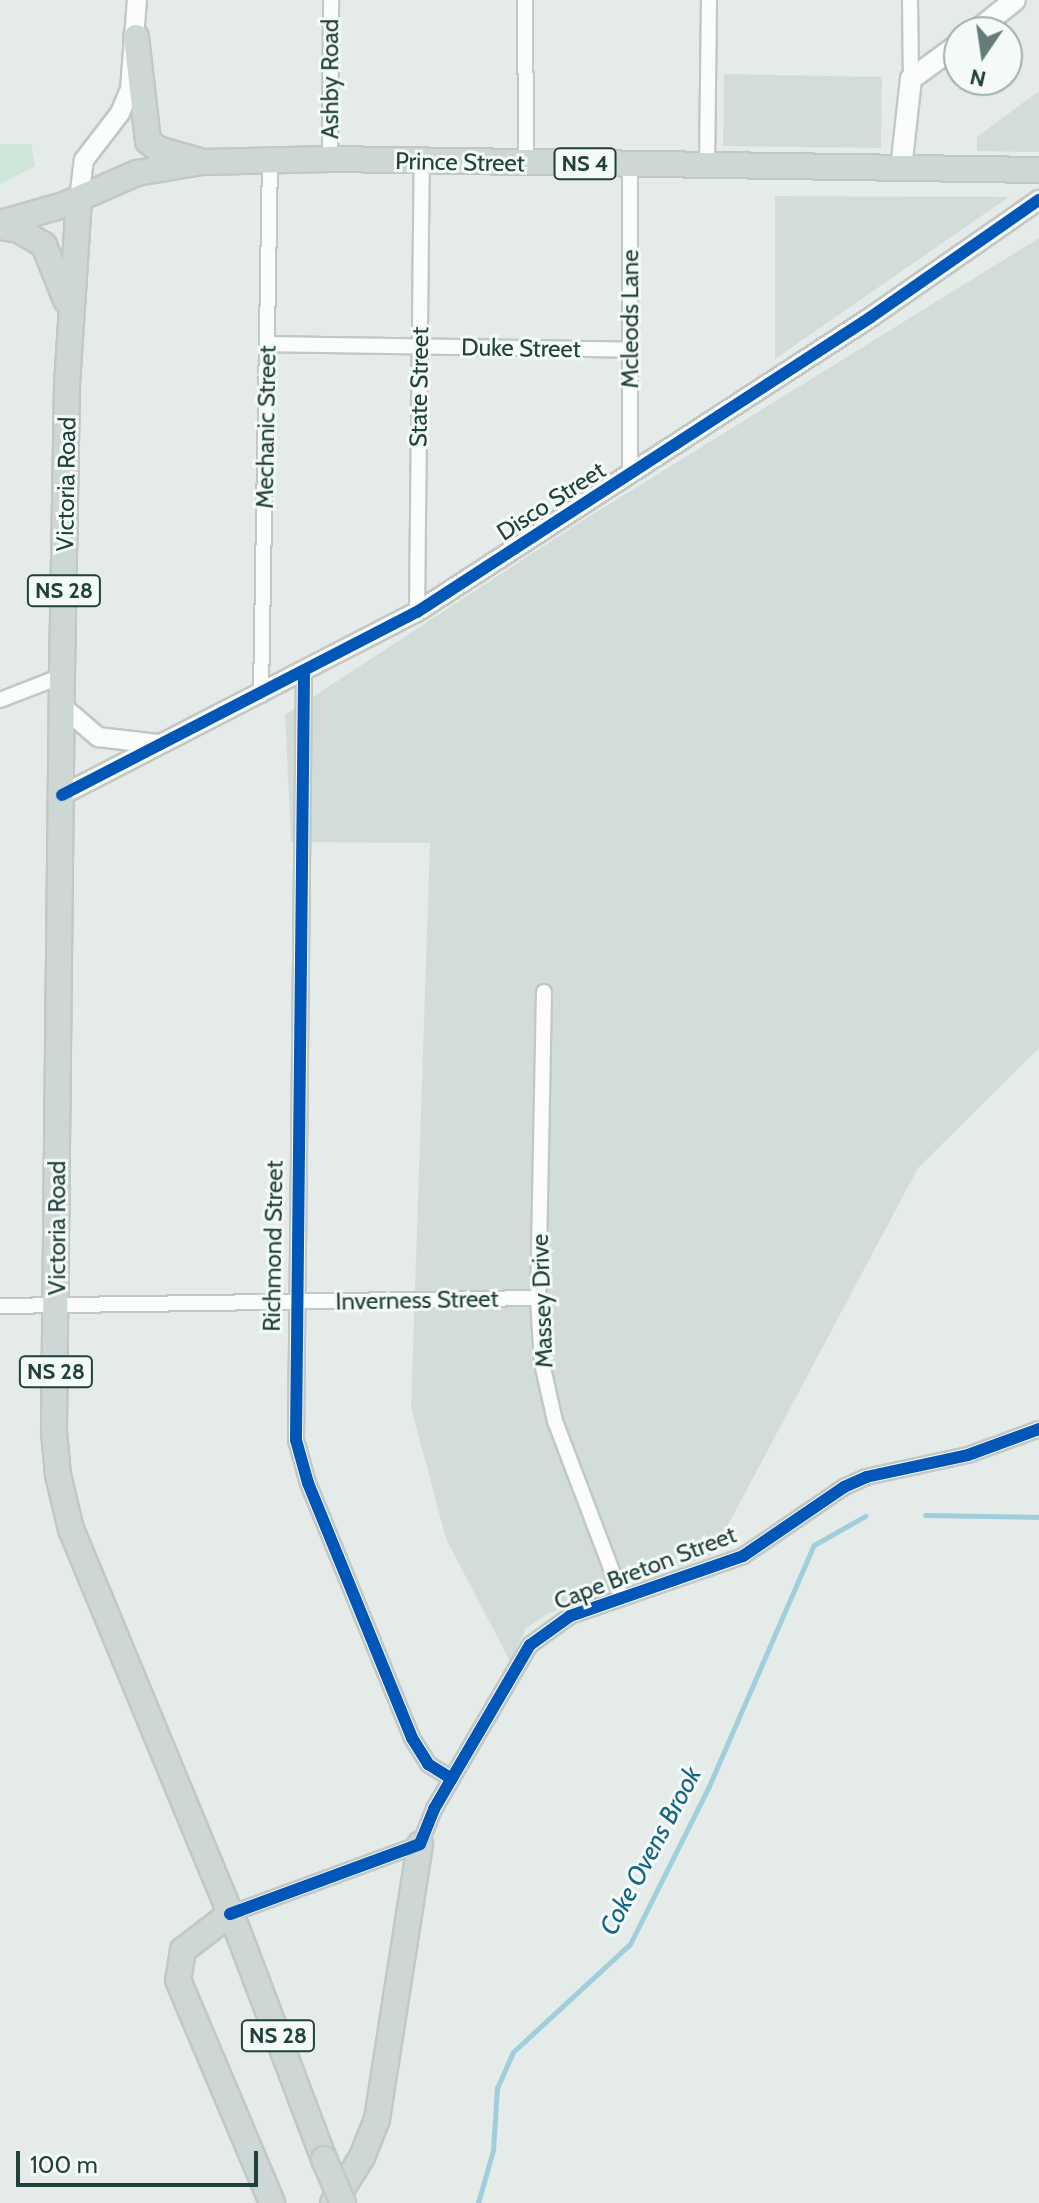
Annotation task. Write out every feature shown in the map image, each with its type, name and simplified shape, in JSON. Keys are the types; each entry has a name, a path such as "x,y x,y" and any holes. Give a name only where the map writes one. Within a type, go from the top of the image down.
{"main road":[{"path":"995,16 1015,0"},
{"path":"136,37 148,141 202,162"},
{"path":"901,169 911,79 943,56"},
{"name":"Prince Street","path":"79,199 137,173 202,162 270,159 1039,170"},
{"name":"NS 4","path":"0,225 79,199"},
{"name":"Victoria Road","path":"79,199 71,322 62,676 54,1432 67,1517 230,1914 343,2203"},
{"path":"0,225 19,230 44,245 56,267 71,322"},
{"path":"333,2203 362,2157 377,2119 420,1844"},
{"path":"230,1914 183,1950 178,1980 272,2203"}],"street":[{"path":"79,199 84,160 125,102 136,37 137,0"},
{"name":"Ashby Road","path":"330,159 331,0"},
{"path":"525,0 526,163"},
{"path":"707,165 709,0"},
{"path":"910,0 911,79"},
{"name":"Mechanic Street","path":"261,695 270,159"},
{"name":"State Street","path":"417,612 422,162"},
{"name":"Mcleods Lane","path":"630,164 630,475"},
{"name":"Disco Street","path":"62,795 304,674 417,612 630,475 1039,200"},
{"name":"Duke Street","path":"267,344 630,350"},
{"name":"Richmond Street","path":"304,674 293,1417 308,1483 417,1750 452,1779"},
{"path":"0,700 62,676"},
{"path":"62,706 98,737 161,744"},
{"name":"Massey Drive","path":"544,992 538,1298 547,1394 622,1597"},
{"name":"Inverness Street","path":"0,1306 538,1298"},
{"name":"Cape Breton Street","path":"420,1844 452,1779 530,1645 570,1616 743,1556 844,1487 866,1477 968,1455 1039,1429"},
{"path":"230,1914 420,1844"}],"shaded area":[{"path":"724,74 882,77 881,148 723,146"},
{"path":"1039,91 1039,152 977,151 977,137"},
{"path":"775,196 1009,197 775,359"},
{"path":"1039,238 1039,1048 918,1168 712,1555 547,1614 526,1628 510,1661 446,1539 411,1407 430,843 291,842 285,715 582,521"}],"green space":[{"path":"0,144 31,144 35,166 0,184"}],"waterway":[{"name":"Coke Ovens Brook","path":"925,1515 1039,1517"},
{"name":"Coke Ovens Brook","path":"478,2203 493,2150 497,2088 513,2052 630,1944 709,1786 814,1545 865,1516"}],"cycle path":[{"path":"62,795 417,612 871,317 1039,200"},
{"path":"304,674 296,1440 308,1483 412,1738 428,1764 452,1779"},
{"path":"230,1914 420,1844 434,1809 530,1645 570,1616 743,1556 844,1487 866,1477 968,1455 1039,1429"}]}
